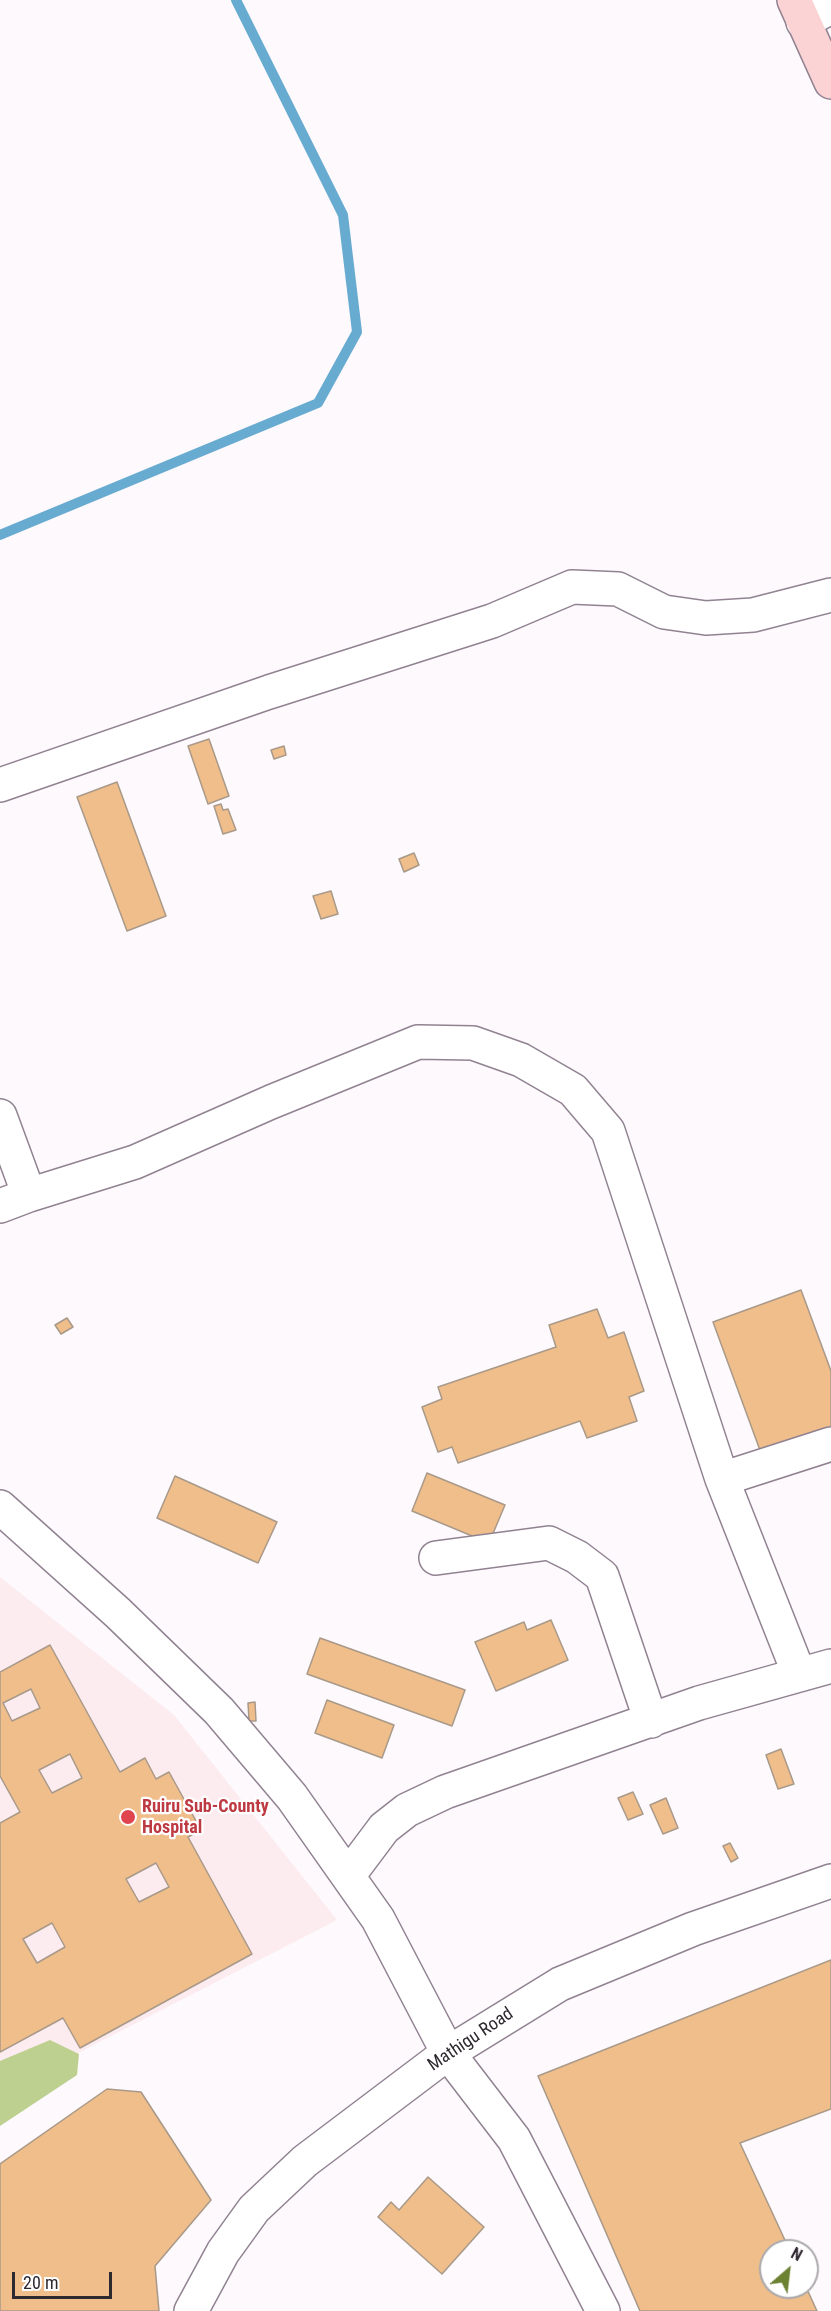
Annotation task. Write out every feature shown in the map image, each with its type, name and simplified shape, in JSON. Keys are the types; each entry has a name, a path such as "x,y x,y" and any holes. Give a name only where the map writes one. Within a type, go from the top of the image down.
{"main road":[{"path":"798,11 831,82"}],"street":[{"path":"798,11 831,7"},
{"path":"0,785 269,692 492,621 572,587 618,589 664,612 706,618 753,615 831,595"},
{"path":"0,1116 20,1165 14,1200 135,1162 271,1102 418,1042 473,1043 521,1059 573,1090 608,1131 722,1479 799,1674"},
{"path":"722,1479 831,1444"},
{"path":"0,1507 118,1613 219,1711 292,1797 378,1919 448,2053 514,2139 603,2311"},
{"path":"436,1558 549,1543 576,1557 602,1576 651,1720"},
{"path":"348,1876 384,1828 407,1810 445,1792 699,1703 831,1666"},
{"name":"Mathigu Road","path":"191,2311 223,2252 254,2209 305,2161 448,2053 560,1984 693,1929 831,1881"}],"shaded area":[{"name":"Ruiru Sub-County Hospital","path":"0,1577 174,1715 337,1920 0,2093"}],"green space":[{"path":"50,2040 79,2054 77,2075 0,2126 0,2061"}],"building":[{"path":"209,739 229,796 208,804 188,746"},
{"path":"284,746 286,755 274,759 271,750"},
{"path":"117,782 166,916 127,931 77,797"},
{"path":"221,804 223,810 228,809 236,830 223,834 214,806"},
{"path":"414,853 419,865 404,872 399,859"},
{"path":"331,891 338,914 321,919 313,896"},
{"path":"801,1290 831,1371 831,1428 761,1453 713,1322"},
{"path":"597,1309 608,1338 624,1332 644,1391 629,1397 637,1421 587,1438 580,1421 458,1463 452,1447 438,1452 422,1407 442,1399 438,1387 556,1347 549,1325"},
{"path":"67,1318 73,1327 61,1334 55,1325"},
{"path":"427,1473 505,1505 489,1543 412,1511"},
{"path":"175,1476 277,1522 258,1563 157,1518"},
{"path":"551,1620 568,1660 496,1691 475,1642 524,1622 527,1630"},
{"path":"320,1638 465,1690 452,1726 307,1674"},
{"name":"Ruiru Sub-County Hospital","path":"50,1645 120,1772 145,1758 156,1779 169,1772 201,1830 188,1837 252,1954 80,2048 63,2018 0,2052 0,1823 20,1812 0,1776 0,1672","holes":["31,1689 40,1708 12,1721 3,1703","70,1754 82,1778 52,1793 39,1770","156,1863 169,1887 139,1902 126,1879","52,1923 65,1947 37,1963 23,1939"]},
{"path":"327,1700 394,1725 382,1758 315,1733"},
{"path":"255,1702 256,1721 249,1721 248,1703"},
{"path":"781,1749 794,1784 778,1789 766,1755"},
{"path":"633,1792 643,1814 628,1820 618,1798"},
{"path":"666,1798 678,1828 663,1834 650,1805"},
{"path":"730,1843 738,1858 731,1862 723,1846"},
{"path":"831,1960 831,2109 740,2143 784,2239 759,2239 759,2299 812,2299 817,2311 640,2311 538,2076"},
{"path":"107,2089 141,2092 211,2200 155,2266 159,2311 0,2311 0,2164"},
{"path":"428,2177 484,2227 442,2274 378,2217 391,2202 399,2210"}],"waterway":[{"path":"0,535 318,403 357,332 343,215 236,0"}],"place":[{"name":"Ruiru Sub-County Hospital","path":"128,1817"}]}
